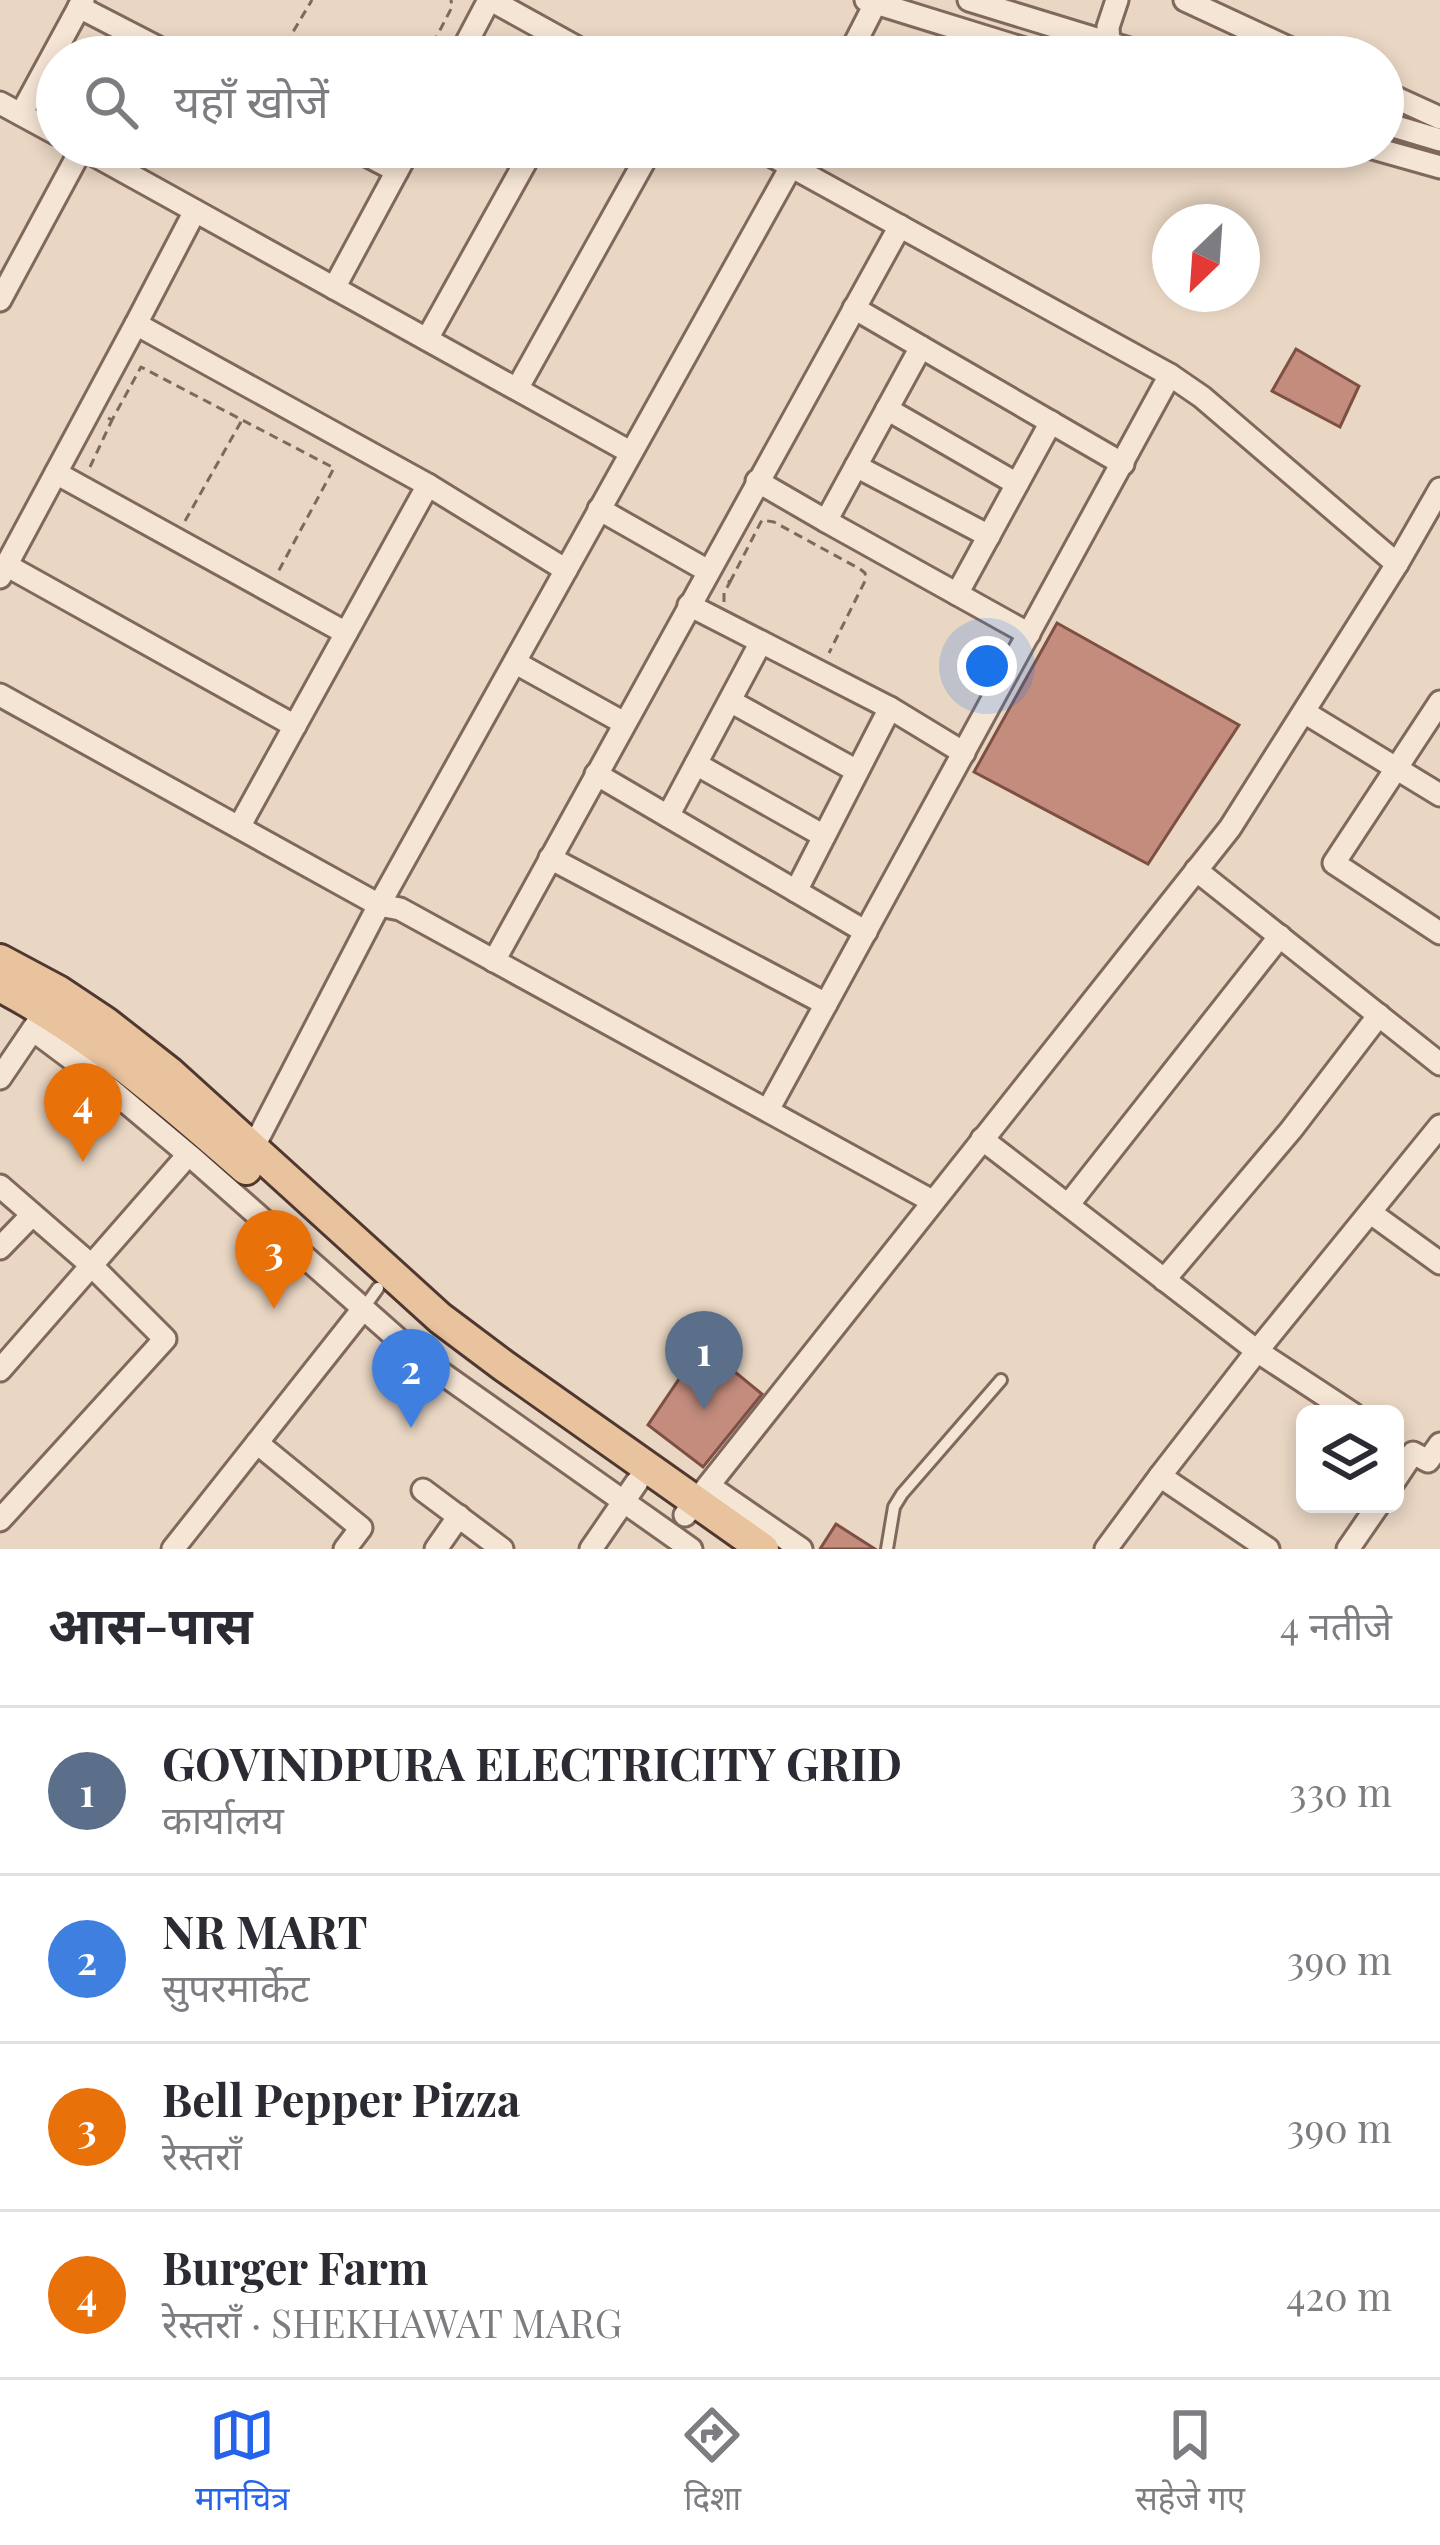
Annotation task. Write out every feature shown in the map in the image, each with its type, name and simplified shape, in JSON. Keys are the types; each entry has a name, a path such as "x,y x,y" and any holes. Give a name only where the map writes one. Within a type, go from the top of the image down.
{"main road":[{"path":"0,960 46,1010 106,1022 254,1148 440,1318 763,1549"},
{"path":"0,986 46,1010 157,1090 198,1145 371,1299 446,1347 631,1492 697,1501 733,1549"}],"street":[{"path":"470,36 490,0 553,36"},
{"path":"969,0 1010,6 1090,36"},
{"path":"1109,36 1117,0"},
{"path":"1185,0 1263,36"},
{"path":"856,36 870,2 981,36"},
{"path":"63,36 81,3 139,36"},
{"path":"21,114 36,86"},
{"path":"1404,102 1440,118"},
{"path":"0,103 36,122"},
{"path":"1404,129 1440,140"},
{"path":"1404,157 1440,167"},
{"path":"0,300 9,260 68,168"},
{"path":"118,168 630,452"},
{"path":"392,168 398,171"},
{"path":"334,288 400,168"},
{"path":"427,340 522,168"},
{"path":"517,389 640,168"},
{"path":"254,1148 379,905 790,168"},
{"path":"813,168 900,226 1170,375 1397,564"},
{"path":"195,211 3,571 295,726"},
{"path":"494,961 900,226"},
{"path":"854,308 1123,464"},
{"path":"136,324 428,485 566,570"},
{"path":"826,521 921,347"},
{"path":"768,1110 1170,375"},
{"path":"887,410 1017,484"},
{"path":"957,594 1051,422"},
{"path":"856,466 989,536"},
{"path":"56,473 346,633"},
{"path":"757,482 1029,634"},
{"path":"239,827 428,485"},
{"path":"801,1549 697,1501 1230,828 1440,490"},
{"path":"599,509 708,571"},
{"path":"688,605 890,708 964,753"},
{"path":"668,816 761,642"},
{"path":"516,663 624,722"},
{"path":"0,695 379,905 400,909 932,1201"},
{"path":"730,701 857,771"},
{"path":"1440,702 1334,863 1440,933"},
{"path":"796,891 890,708"},
{"path":"1304,712 1440,795"},
{"path":"696,764 824,836"},
{"path":"596,774 866,932"},
{"path":"550,858 826,1004"},
{"path":"1196,870 1440,1064"},
{"path":"1068,1205 1280,937"},
{"path":"0,1078 46,1010"},
{"path":"1164,1280 1291,1130 1379,1016"},
{"path":"1106,1549 1257,1351 1440,1126"},
{"path":"982,1139 1257,1351 1339,1405"},
{"path":"0,1370 198,1145"},
{"path":"0,1186 91,1265 165,1339 0,1520"},
{"path":"1370,1213 1440,1263"},
{"path":"0,1248 32,1215"},
{"path":"173,1549 371,1299"},
{"path":"257,1443 361,1528 345,1549"},
{"path":"1160,1476 1241,1542 1268,1549"},
{"path":"423,1490 502,1549"},
{"path":"591,1549 631,1492 691,1549"},
{"path":"1348,1549 1372,1513"},
{"path":"436,1549 459,1516"}],"lane":[{"path":"887,1549 894,1507 902,1494 1000,1380"}],"path":[{"path":"291,36 312,0"},
{"path":"438,36 451,0"},
{"path":"88,470 140,367 334,468 278,574"},
{"path":"184,523 242,420"},
{"path":"726,605 724,593 762,520 774,522 865,573 827,657 821,659"},
{"path":"708,571 730,582"}],"building":[{"path":"1296,349 1359,386 1340,427 1272,391"},
{"path":"1057,623 1239,725 1148,864 974,772"},
{"path":"702,1345 762,1394 703,1467 648,1425"},
{"path":"836,1524 875,1549 820,1549"}],"place":[{"name":"Burger Farm","path":"83,1162"},
{"name":"Bell Pepper Pizza","path":"274,1309"},
{"name":"GOVINDPURA ELECTRICITY GRID","path":"704,1410"},
{"name":"NR MART","path":"411,1428"}]}
